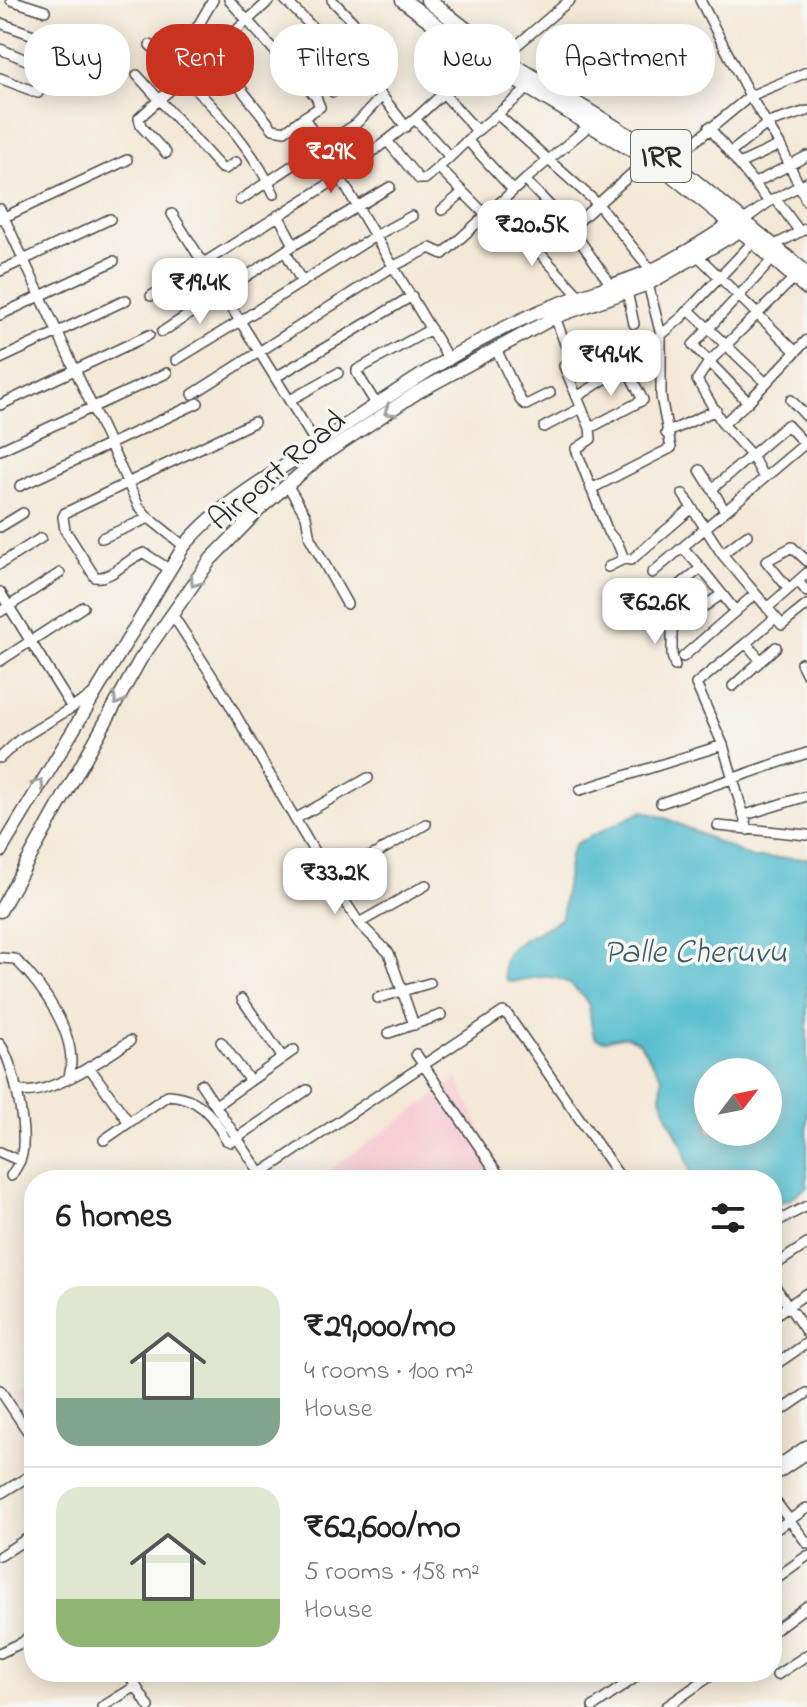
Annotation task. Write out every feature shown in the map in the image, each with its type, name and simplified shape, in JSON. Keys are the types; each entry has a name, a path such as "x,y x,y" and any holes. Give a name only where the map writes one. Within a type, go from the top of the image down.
{"highway":[{"name":"IRR","path":"403,0 435,24"},
{"name":"IRR","path":"428,0 459,24"},
{"name":"IRR","path":"520,69 670,162 754,241 803,272 807,288"},
{"name":"IRR","path":"520,83 666,170 773,252"}],"main road":[{"name":"Airport Road","path":"0,911 140,660 211,559 263,506 320,457 453,365 496,349 555,317 648,284 698,256 738,225"},
{"name":"Airport Road","path":"0,852 169,569 200,527 376,404 453,365 537,313 651,270 738,225"}],"street":[{"path":"11,0 45,11"},
{"path":"199,24 213,0"},
{"path":"229,0 319,102 317,110 285,131 275,131 248,96"},
{"path":"246,24 270,0"},
{"path":"285,0 309,24"},
{"path":"332,0 355,24"},
{"path":"520,43 570,0"},
{"path":"700,0 750,96 803,184 807,202"},
{"path":"0,23 24,32"},
{"path":"0,49 24,59"},
{"path":"670,162 750,96 807,72"},
{"path":"137,75 221,168 225,169 236,162"},
{"path":"0,78 24,87"},
{"path":"388,142 419,179 425,179 529,88"},
{"path":"165,96 138,122 166,153"},
{"path":"201,96 248,150 274,194"},
{"path":"240,200 356,124 382,96 406,127"},
{"path":"151,296 340,177 388,142 440,96"},
{"path":"446,96 477,131"},
{"path":"498,115 597,203 651,270"},
{"path":"730,153 768,123 806,115"},
{"path":"304,117 453,365"},
{"path":"415,119 450,157"},
{"path":"20,486 196,398 259,351 394,266 430,248 443,254 590,125"},
{"path":"709,127 755,183 804,230 773,252 693,345 748,402"},
{"path":"467,140 513,190"},
{"path":"739,164 780,145"},
{"path":"755,183 807,156"},
{"path":"571,228 648,159"},
{"path":"127,160 1,215 139,507 184,546"},
{"path":"439,168 487,216"},
{"path":"525,180 571,228 611,285"},
{"path":"738,225 772,200 803,184"},
{"path":"162,332 390,187"},
{"path":"442,210 462,193"},
{"path":"172,214 317,445"},
{"path":"278,215 302,282"},
{"path":"176,360 412,216"},
{"path":"508,218 580,297"},
{"path":"0,271 110,219"},
{"path":"577,397 625,366 661,335 754,241"},
{"path":"698,256 796,352"},
{"path":"0,315 114,261"},
{"path":"764,478 752,456 723,424 697,380 709,362 803,272"},
{"path":"591,489 671,448 661,397 661,335 648,284"},
{"path":"627,291 634,324"},
{"path":"276,377 412,296"},
{"path":"0,359 126,300"},
{"path":"689,310 766,383"},
{"path":"555,317 577,397 590,428 591,439 576,449 608,532 618,544 624,559"},
{"path":"376,404 357,370 431,329"},
{"path":"0,405 149,335"},
{"path":"723,424 807,340"},
{"path":"554,370 602,347"},
{"path":"496,349 521,401 526,405 550,393"},
{"path":"587,354 602,380"},
{"path":"590,428 643,400 625,366"},
{"path":"0,450 167,373"},
{"path":"290,400 338,373"},
{"path":"791,400 807,417"},
{"path":"544,427 581,408"},
{"path":"666,433 716,410"},
{"path":"169,569 144,553 105,577 95,577 62,524 65,513 128,480 254,422"},
{"path":"652,573 806,443 787,425 712,489"},
{"path":"700,470 725,511"},
{"path":"288,486 306,516 310,538 347,604"},
{"path":"683,494 722,554 775,618 783,625 807,605"},
{"path":"608,567 624,559 631,560 692,508"},
{"path":"0,527 23,513"},
{"path":"102,538 149,518"},
{"path":"722,554 747,535"},
{"path":"0,564 41,538"},
{"path":"789,589 766,561 792,547 807,561"},
{"path":"683,548 736,612"},
{"path":"683,621 665,597 701,568"},
{"path":"4,609 60,573"},
{"path":"767,608 807,573"},
{"path":"798,581 807,592"},
{"path":"0,592 4,609 31,641 72,708"},
{"path":"672,629 722,594"},
{"path":"683,657 755,594"},
{"path":"0,661 83,607"},
{"path":"657,613 672,629 675,666"},
{"path":"172,614 225,696 331,880 359,923 389,953 414,1025"},
{"path":"748,830 723,745 696,684 775,618"},
{"path":"746,643 761,661"},
{"path":"733,686 776,647"},
{"path":"801,663 807,675"},
{"name":"Airport Road","path":"0,758 19,740 91,696"},
{"path":"580,790 723,745"},
{"path":"661,803 807,753"},
{"path":"295,819 368,778"},
{"path":"745,815 807,796"},
{"path":"331,880 426,824"},
{"path":"718,826 807,835"},
{"path":"359,923 426,885"},
{"path":"0,958 15,959 47,996 58,1015 68,1045 69,1077"},
{"path":"378,998 430,983"},
{"path":"242,999 283,1058"},
{"path":"272,1170 423,1064 506,1012 615,1170"},
{"path":"389,1033 441,1015"},
{"path":"18,1090 25,1092 47,1087 89,1067 130,1041"},
{"path":"221,1042 250,1081"},
{"path":"0,1044 9,1059 11,1078 18,1090 23,1150 11,1176"},
{"path":"216,1105 294,1050"},
{"path":"416,1054 495,1170"},
{"path":"89,1067 128,1121"},
{"path":"201,1084 258,1170"},
{"path":"104,1140 162,1098 176,1096 212,1115 228,1142 307,1090"},
{"path":"0,1152 20,1161"},
{"path":"782,1219 807,1206"},
{"path":"782,1260 807,1244"},
{"path":"782,1310 807,1293"},
{"path":"782,1297 807,1333"},
{"path":"782,1360 807,1343"},
{"path":"0,1390 24,1419"},
{"path":"782,1410 807,1393"},
{"path":"782,1462 807,1445"},
{"path":"782,1471 807,1454"},
{"path":"0,1494 24,1479"},
{"path":"782,1525 807,1508"},
{"path":"782,1510 807,1543"},
{"path":"0,1556 24,1540"},
{"path":"782,1574 807,1556"},
{"path":"782,1625 807,1606"},
{"path":"0,1653 24,1641"},
{"path":"782,1672 807,1655"},
{"path":"133,1682 149,1707"},
{"path":"593,1707 629,1682"},
{"path":"666,1707 702,1682"},
{"path":"102,1707 136,1686"}],"shaded area":[{"path":"458,1079 499,1170 330,1170"},
{"path":"24,1388 24,1408 14,1395"}],"water":[{"name":"Palle Cheruvu","path":"643,811 668,819 752,858 807,858 807,1187 782,1202 782,1170 690,1170 661,1097 662,1077 639,1042 626,1036 603,1041 596,1039 587,1003 578,991 563,980 547,977 512,982 506,980 503,967 512,948 562,917 570,855 575,844"}]}
